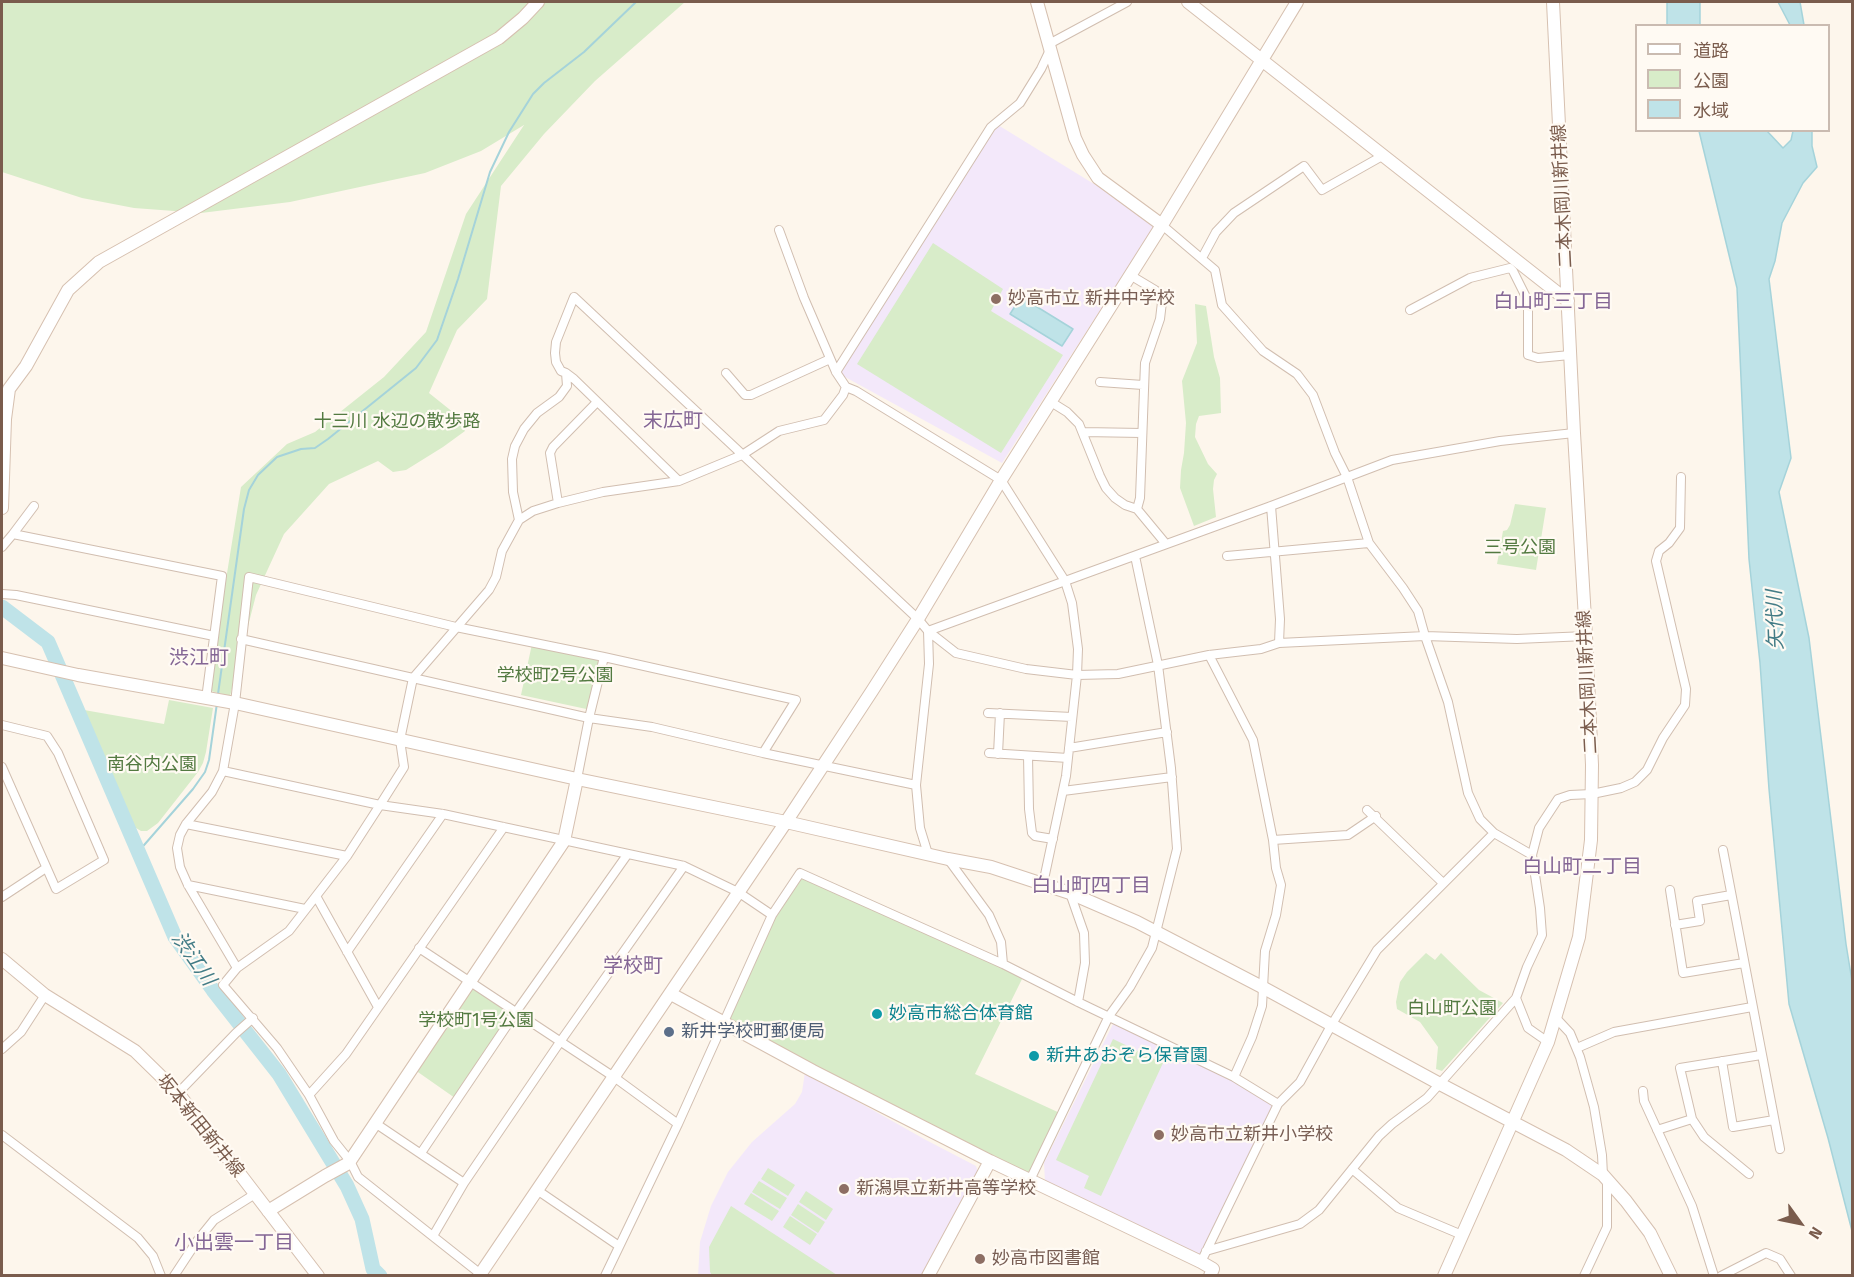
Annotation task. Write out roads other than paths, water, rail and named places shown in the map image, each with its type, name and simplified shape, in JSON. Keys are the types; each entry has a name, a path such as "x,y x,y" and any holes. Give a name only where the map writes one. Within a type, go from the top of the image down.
{"street":[{"path":"2,508 5,419 9,389 26,366 68,290 99,262 499,38 524,18 538,2"},
{"path":"1037,2 1075,138 1098,178 1162,225 1215,270 1222,305 1263,351 1297,374 1313,394 1335,453 1347,477 1369,543 1418,611 1448,702 1468,793 1480,819 1494,833 1532,855"},
{"path":"836,372 991,126 1020,103 1041,69 1049,47 1127,2"},
{"path":"1188,2 1384,155 1513,264 1568,301"},
{"path":"846,387 843,395 824,420 779,431 742,455 679,481 603,492 533,511 519,520 502,551 496,577 489,590 413,678 400,740 404,767 380,805 346,856 289,931 237,968 223,985 277,1048 309,1095 334,1141 358,1177 481,1275 786,822 918,619 1001,480 1162,225 1297,2"},
{"name":"二本木岡川新井線","path":"1444,1275 1548,1042 1579,937 1591,840 1592,794 1587,636 1574,433 1553,2"},
{"path":"1202,258 1216,232 1234,213 1304,166 1322,190 1384,155"},
{"path":"779,230 804,298 836,372 846,387 1001,480 1065,581 1072,603 1078,649 1077,675 1063,791 1043,884"},
{"path":"1410,310 1470,278 1513,264"},
{"path":"1513,264 1513,271 1528,301 1528,355 1538,358 1570,355"},
{"path":"1130,275 1160,294 1162,302 1160,319 1145,363 1140,498 1137,509"},
{"path":"679,481 574,379 561,371 556,362 556,342 574,297 918,619 928,631 956,653 1026,669 1077,675 1118,674 1209,655 1261,649 1279,643 1425,636 1517,639 1587,636"},
{"path":"726,373 745,394 751,395 831,359"},
{"path":"519,520 513,492 512,459 515,446 524,429 537,413 564,392 567,386 566,373"},
{"path":"1100,382 1143,385"},
{"path":"558,503 550,453 553,447 597,402"},
{"path":"1051,402 1067,412 1079,424 1106,489 1125,505 1137,509 1166,544"},
{"path":"1083,432 1142,433"},
{"path":"928,631 1392,460 1500,441 1574,433"},
{"path":"1204,1256 1300,1224 1319,1210 1379,1136 1427,1098 1516,998 1542,935 1532,855 1539,828 1558,799 1570,795 1592,794 1621,788 1635,782 1647,770 1663,738 1684,705 1686,690 1656,561 1659,550 1669,543 1680,528 1681,477"},
{"path":"2,547 34,506"},
{"path":"1271,506 1280,619 1279,643"},
{"path":"13,534 222,576 208,699"},
{"path":"1227,556 1369,543"},
{"path":"1030,1180 1109,1016 1130,987 1152,948 1177,849 1172,777 1158,665 1135,556"},
{"path":"237,968 188,885 180,867 177,848 186,824 212,792 224,771 249,577 456,627 796,700 762,753"},
{"path":"2,594 214,636"},
{"path":"928,631 929,664 915,785 921,828 928,854"},
{"path":"241,639 589,718 652,727 915,785"},
{"path":"1209,655 1253,740 1281,885 1276,915 1265,951 1263,1006 1234,1077"},
{"path":"268,1211 348,1163 564,841 604,657"},
{"path":"2,658 78,675 231,703 991,867 1070,893 1156,932 1566,1150 1605,1178 1626,1201 1650,1233 1671,1275"},
{"path":"988,712 1072,717"},
{"path":"1000,713 993,753 1068,758"},
{"path":"2,725 46,736 58,753 104,860 56,889 2,767"},
{"path":"1069,748 1167,732"},
{"path":"1028,756 1032,833 1035,836 1053,839"},
{"path":"224,771 380,805 443,814 684,867 738,892 772,915"},
{"path":"1063,791 1172,777"},
{"path":"1367,810 1376,816 1443,883"},
{"path":"347,952 443,814"},
{"path":"1273,840 1348,835 1376,816"},
{"path":"186,824 346,856"},
{"path":"309,1095 346,1054 504,827"},
{"path":"1204,1256 1278,1104 1300,1082 1377,950 1494,833"},
{"path":"1723,850 1780,1149"},
{"path":"421,1153 516,1012 627,855"},
{"path":"948,859 989,915 1001,942 1003,964"},
{"path":"433,1236 464,1183 684,867"},
{"path":"2,897 46,868"},
{"path":"605,1275 678,1124 772,915 800,873 1003,964 1234,1077 1278,1104"},
{"path":"188,885 305,909"},
{"path":"1670,890 1683,973 1744,963"},
{"path":"1070,893 1084,933 1085,963 1078,1002"},
{"path":"1675,925 1700,921 1697,901 1731,895"},
{"path":"316,896 378,1006"},
{"path":"419,948 614,1077 678,1124"},
{"name":"坂本新田新井線","path":"2,958 45,994 135,1051 178,1093 318,1275"},
{"path":"2,1049 21,1032 45,994"},
{"path":"671,994 813,1071 990,1161 1204,1256 1214,1273"},
{"path":"1516,998 1528,1028 1548,1042"},
{"path":"1577,1048 1622,1030 1752,1008"},
{"path":"1555,1017 1570,1033 1577,1048 1594,1107 1605,1178 1607,1227 1584,1275"},
{"path":"178,1093 251,1019"},
{"path":"1749,1174 1704,1137 1692,1119 1680,1068 1761,1055"},
{"path":"1722,1061 1732,1127 1774,1120"},
{"path":"1642,1091 1644,1101 1692,1206 1714,1275"},
{"path":"1657,1130 1692,1119"},
{"path":"375,1123 464,1183"},
{"path":"2,1135 138,1238 153,1256 161,1275"},
{"path":"928,1275 990,1161"},
{"path":"1352,1169 1398,1208 1462,1235"},
{"path":"537,1190 619,1246"},
{"path":"174,1275 214,1220 255,1194"},
{"path":"1721,1275 1766,1253 1780,1259 1791,1275"}],"water":[{"path":"1667,2 1700,2 1700,24 1667,24"},
{"path":"1778,2 1800,2 1804,24 1789,24"},
{"name":"矢代川","path":"1699,132 1768,132 1783,148 1791,140 1793,132 1812,132 1812,146 1817,167 1803,183 1782,223 1769,279 1791,458 1779,492 1809,638 1852,981 1852,1231 1789,1004 1749,559 1737,288"},
{"path":"1021,297 1073,329 1062,346 1010,314"}],"waterway":[{"path":"218,694 244,509 249,490 258,475 277,457 301,449 315,448 416,368 437,340 490,172 509,132 533,94 584,52 636,2"},
{"name":"渋江川","path":"2,607 48,642 175,937 279,1074 347,1186 362,1219 373,1269 380,1276"},
{"path":"138,852 205,772 209,760 217,703"}],"place":[{"name":"妙高市立 新井中学校","path":"996,299"},
{"name":"妙高市総合体育館","path":"877,1014"},
{"name":"新井学校町郵便局","path":"669,1032"},
{"name":"新井あおぞら保育園","path":"1034,1056"},
{"name":"妙高市立新井小学校","path":"1159,1135"},
{"name":"新潟県立新井高等学校","path":"844,1189"},
{"name":"妙高市図書館","path":"980,1259"}],"district":[{"name":"白山町三丁目","path":"1553,302"},
{"name":"末広町","path":"673,421"},
{"name":"渋江町","path":"199,658"},
{"name":"白山町二丁目","path":"1582,867"},
{"name":"白山町四丁目","path":"1091,886"},
{"name":"学校町","path":"633,966"},
{"name":"小出雲一丁目","path":"234,1243"}],"park label":[{"name":"十三川 水辺の散歩路","path":"397,422"},
{"name":"三号公園","path":"1520,548"},
{"name":"学校町2号公園","path":"555,676"},
{"name":"南谷内公園","path":"152,765"},
{"name":"白山町公園","path":"1452,1009"},
{"name":"学校町1号公園","path":"476,1021"}]}
